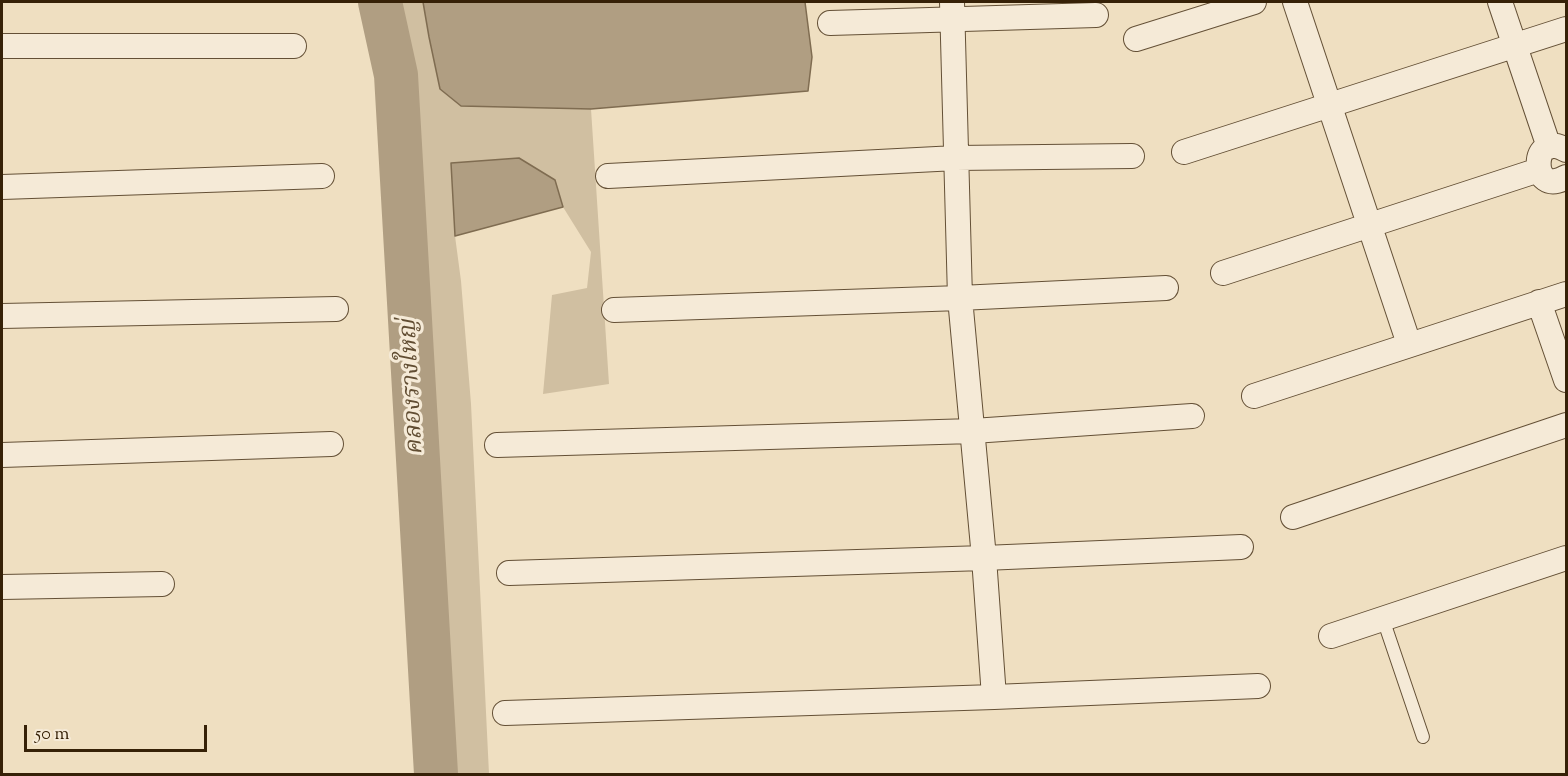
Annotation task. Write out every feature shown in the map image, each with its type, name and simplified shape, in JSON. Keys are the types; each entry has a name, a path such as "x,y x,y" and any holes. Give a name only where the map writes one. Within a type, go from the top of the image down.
{"street":[{"path":"1136,39 1254,2"},
{"path":"1295,2 1409,344"},
{"path":"1500,2 1515,45 1558,148 1541,153 1539,170 1547,179 1565,183"},
{"path":"830,22 952,10 1096,15"},
{"path":"952,10 960,298 984,558 994,697"},
{"path":"1184,152 1566,29"},
{"path":"2,46 294,46"},
{"path":"608,176 956,158 1132,156"},
{"path":"1223,273 1539,170"},
{"path":"2,187 322,176"},
{"path":"614,310 1166,288"},
{"path":"1254,396 1566,294"},
{"path":"1539,302 1566,380"},
{"path":"2,316 336,309"},
{"path":"497,445 973,431 1192,416"},
{"path":"1293,517 1566,425"},
{"path":"2,455 331,444"},
{"path":"509,573 984,558 1241,547"},
{"path":"1331,636 1566,558"},
{"path":"2,587 162,584"},
{"path":"505,713 1258,686"}],"lane":[{"path":"1383,619 1423,737"}],"shaded area":[{"path":"393,2 423,2 440,89 461,106 591,109 609,384 543,394 552,295 587,288 591,252 563,207 555,180 451,163 455,236 471,404 489,774 453,774 449,648 432,418 423,231 399,29"},
{"path":"423,2 805,2 812,57 808,91 591,109 461,106 440,89"},
{"path":"519,158 555,180 563,207 455,236 451,163"}],"waterway":[{"name":"คลองรางใหญ่","path":"380,2 396,75 436,774"}]}
